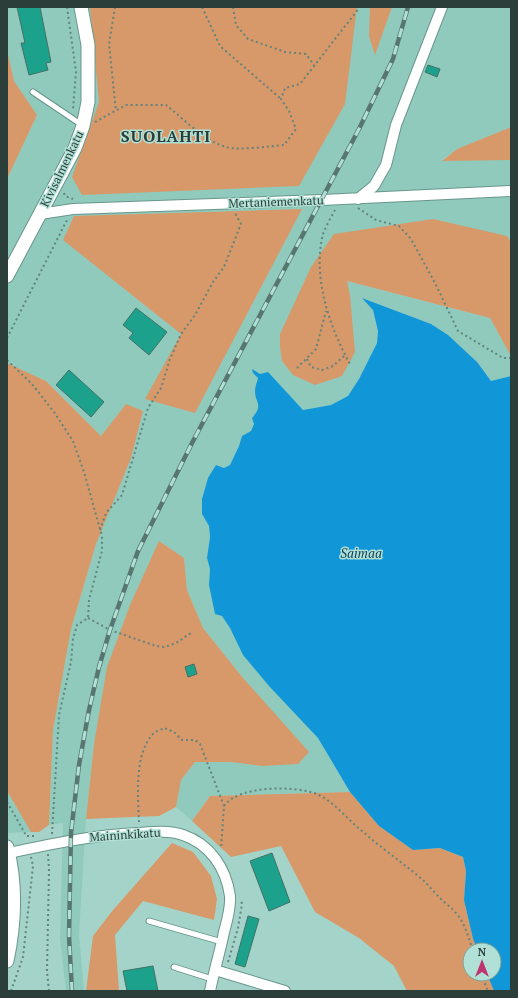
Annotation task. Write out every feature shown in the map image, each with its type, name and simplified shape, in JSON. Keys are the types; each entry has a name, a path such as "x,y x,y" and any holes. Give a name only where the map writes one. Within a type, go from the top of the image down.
{"street":[{"name":"Kivisalmenkatu","path":"7,276 75,148 82,127 88,102 88,45 81,7"},
{"path":"349,199 374,186 386,165 396,125 442,7"},
{"name":"Mertaniemenkatu","path":"40,214 73,209 230,204 511,191"},
{"name":"Maininkikatu","path":"8,850 49,840 158,832 182,835 192,839 204,847 213,855 221,866 226,878 230,897 229,913 210,991"},
{"path":"7,961 15,914 12,871 8,850"},
{"path":"213,974 225,972 285,991"}],"lane":[{"path":"32,92 82,127"},
{"path":"149,921 222,942"},
{"path":"174,966 213,974"}],"path":[{"path":"115,7 109,44 116,111"},
{"path":"82,127 126,105 166,105 206,138 227,148 284,145 296,129 289,111 281,99 220,46 202,7"},
{"path":"233,7 236,25 248,39 284,52 306,54 314,66"},
{"path":"281,99 285,88 300,84 360,7"},
{"path":"351,366 338,341 326,309 319,261 324,233 349,199 360,210 376,220 399,226 411,239 435,283 458,331 503,358 511,358"},
{"path":"100,530 106,513 122,495 148,408 161,388 170,359 181,334 195,315 213,282 224,268 241,224 230,204"},
{"path":"297,368 316,349 326,309"},
{"path":"307,359 311,367 322,370 333,366 345,355"},
{"path":"7,360 32,384 73,441 84,472 102,536 102,551 89,600 88,618"},
{"path":"88,618 110,630 156,646 165,647 176,644 191,633"},
{"path":"49,991 47,971 49,840 58,714 71,662 73,639 77,625 88,618"},
{"path":"139,822 138,787 140,763 145,747 154,733 164,728 174,732 182,740 195,740 200,744 224,806 220,849"},
{"path":"224,806 232,798 257,791 288,788 319,795 337,808 360,830 423,880 456,912 465,925 470,942"},
{"path":"49,840 58,835"},
{"path":"27,836 39,836"},
{"path":"216,844 225,854"},
{"path":"225,972 238,928 242,904 240,897"}],"shaded area":[{"path":"7,7 511,7 511,127 457,149 442,160 511,160 511,242 507,236 346,281 490,318 511,356 511,376 491,381 448,335 431,324 363,298 373,310 378,331 377,343 359,379 348,396 331,405 303,410 290,397 260,374 253,373 258,378 255,391 259,404 254,424 251,431 242,436 230,465 224,468 216,465 202,514 209,526 210,537 207,558 210,569 209,585 222,616 230,628 243,655 318,738 350,792 210,796 192,821 176,807 181,780 195,762 232,762 262,766 243,678 203,628 187,590 184,558 159,541 94,744 86,819 79,935 84,991 66,991 60,938 63,823 49,825 53,730 71,629 96,544 126,404 101,436 46,381 7,363 7,179 37,115 14,81 7,50"},
{"path":"90,7 357,7 345,104 299,186 82,195 72,177 99,102"},
{"path":"370,7 392,7 375,55 369,36"},
{"path":"7,50 14,81 37,115 7,179"},
{"path":"511,127 511,160 442,161 457,149"},
{"path":"302,209 195,413 145,399 181,334 63,240 74,216"},
{"path":"433,219 507,236 511,242 511,356 490,318 347,281 350,295 355,352 342,376 315,385 293,375 282,361 280,334 311,267 334,234"},
{"path":"7,363 46,381 101,436 126,404 143,411 131,458 96,544 71,629 53,730 49,825 39,832 31,832 7,791"},
{"path":"159,541 184,558 187,590 203,628 243,678 309,752 298,764 262,766 231,762 195,762 181,780 176,807 159,816 86,819 94,744 107,667 130,605"},
{"path":"7,791 14,803 31,832 7,833"},
{"path":"350,792 379,826 413,850 440,848 463,857 466,871 464,900 474,942 462,942 462,982 490,982 494,991 407,991 394,966 359,938 315,912 281,846 231,857 192,821 210,796"},
{"path":"172,843 193,852 211,876 217,899 214,920 143,901 115,935 119,991 86,991 93,936 113,910"}],"water":[{"name":"Saimaa","path":"362,298 431,324 448,335 477,362 491,381 511,376 511,991 494,991 490,982 502,982 502,942 474,942 473,939 464,900 466,871 463,857 440,848 413,850 379,826 350,792 318,738 269,686 243,655 230,628 222,616 215,614 209,585 210,569 207,558 210,537 209,526 202,514 202,499 208,478 216,465 224,468 230,465 242,436 251,431 254,424 252,418 258,410 255,391 258,378 253,373 252,369 260,374 268,372 303,410 331,405 348,396 359,379 377,343 378,331 373,310"}],"building":[{"path":"17,7 40,7 51,62 46,63 48,70 29,75 21,43 25,43"},
{"path":"428,65 440,69 437,77 425,72"},
{"path":"136,308 167,332 149,355 129,338 133,333 123,325"},
{"path":"69,370 104,402 91,417 56,385"},
{"path":"194,664 197,674 188,677 185,667"},
{"path":"272,853 290,902 269,911 250,861"},
{"path":"248,916 259,919 245,967 235,964"},
{"path":"153,966 158,991 127,991 123,971"}],"railway":[{"path":"72,991 69,936 71,833 79,765 89,710 99,667 110,630 138,551 192,443 359,129 393,59 408,7"}],"district":[{"name":"SUOLAHTI","path":"166,136"}]}
